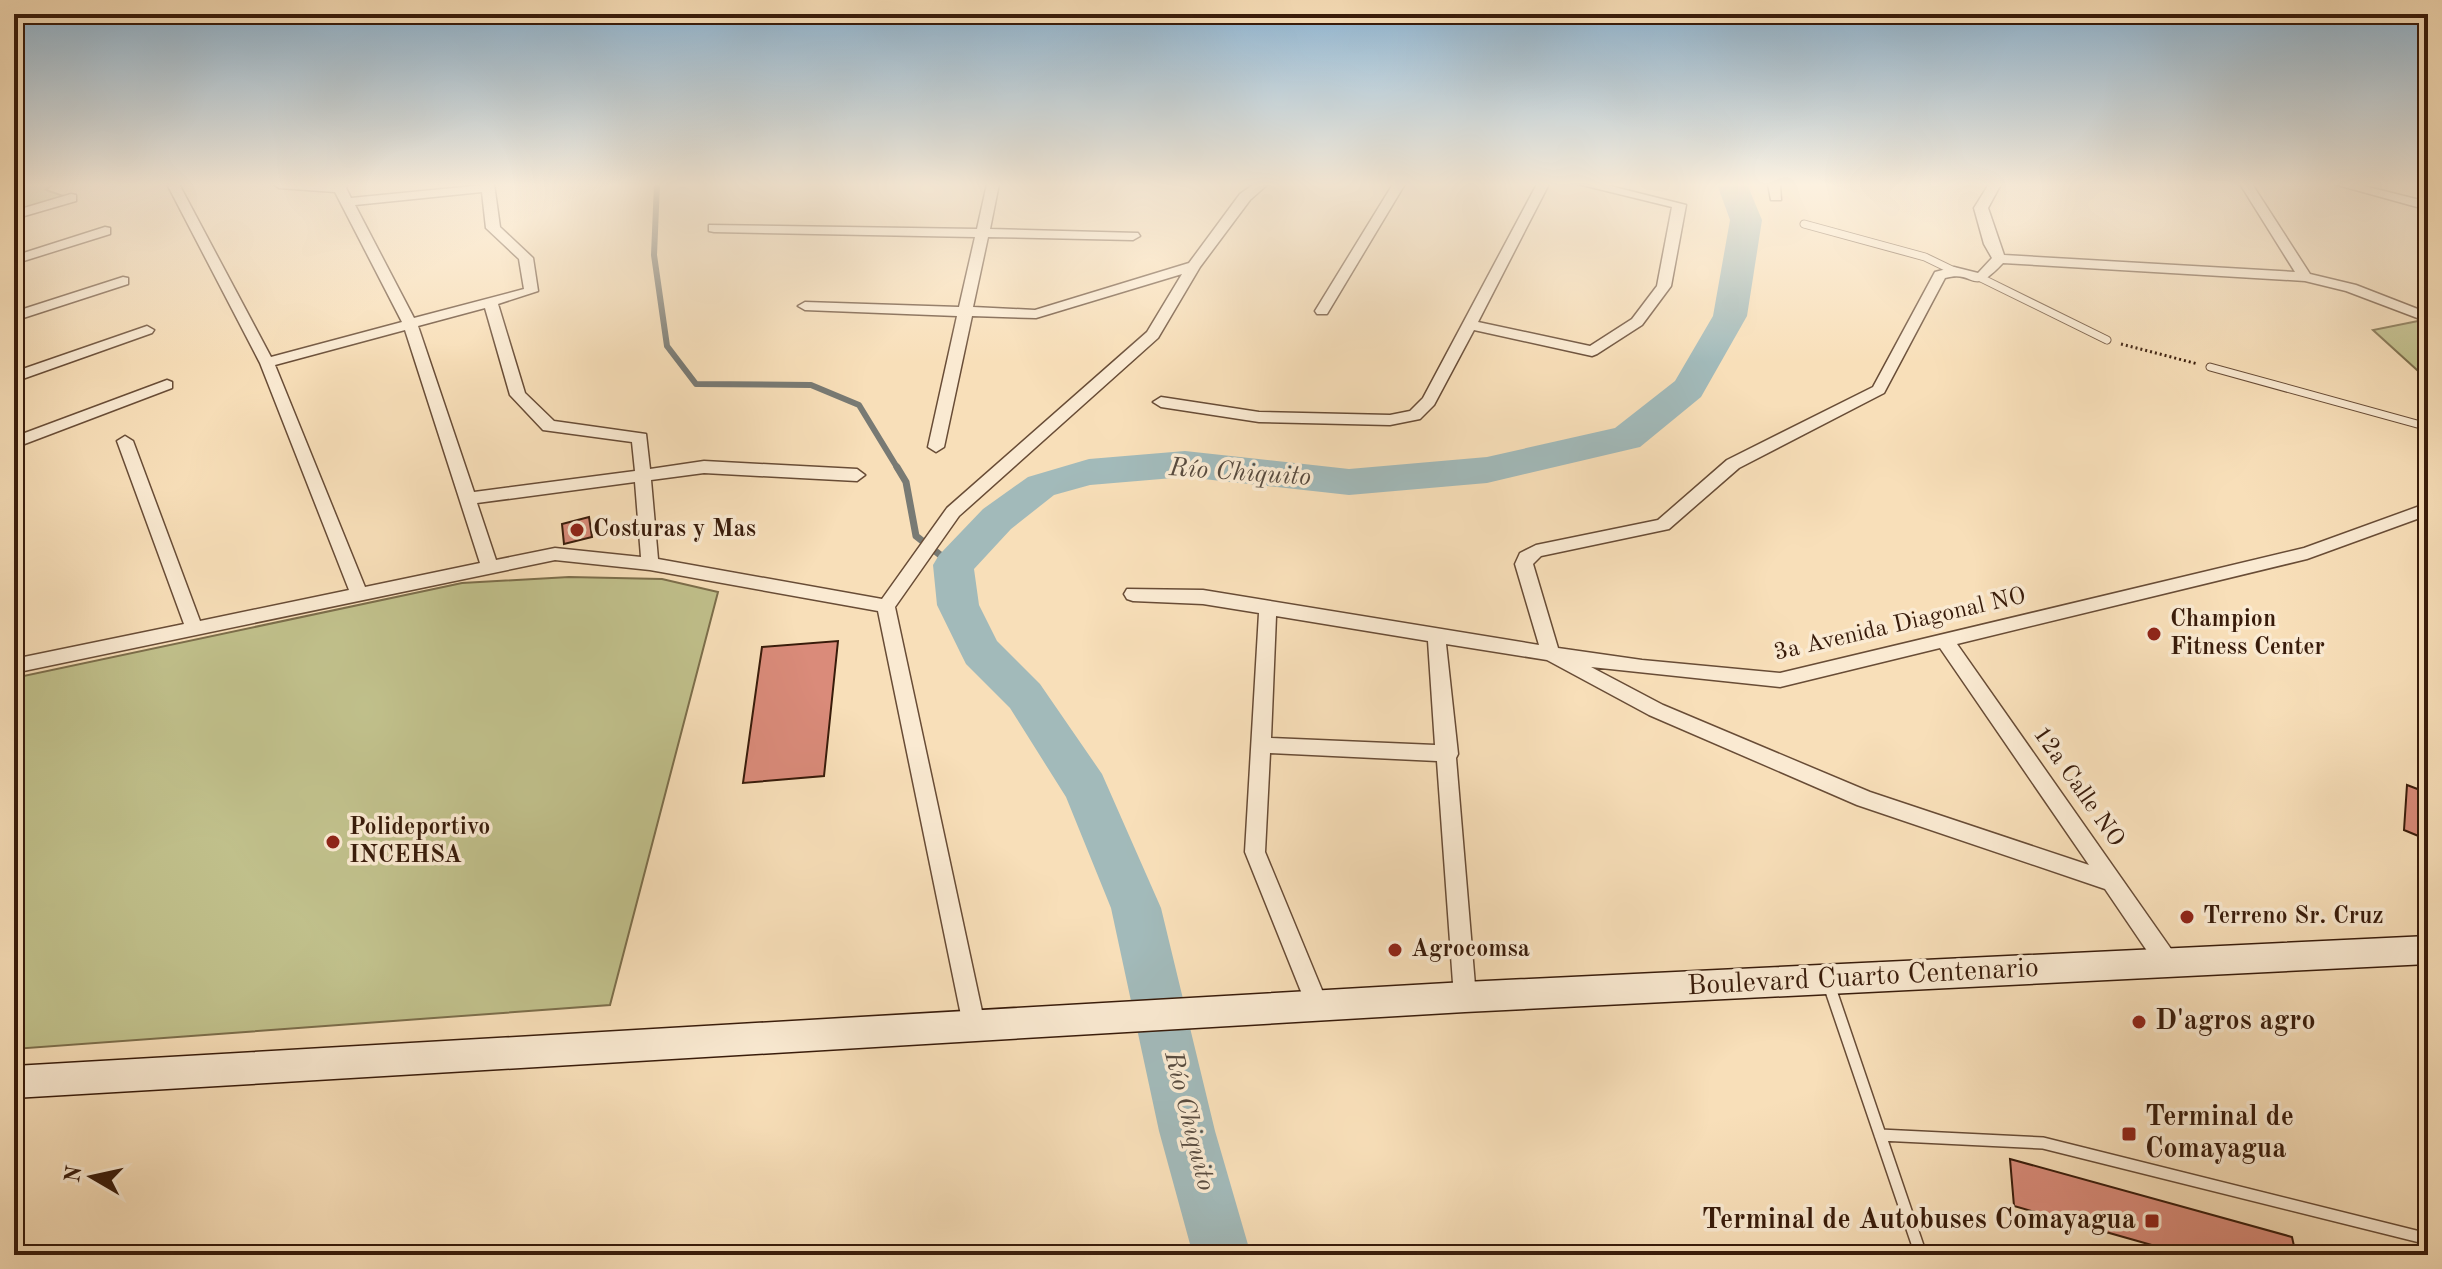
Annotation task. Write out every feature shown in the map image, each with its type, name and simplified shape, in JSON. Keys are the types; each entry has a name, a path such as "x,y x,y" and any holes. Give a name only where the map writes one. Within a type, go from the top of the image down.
{"main road":[{"name":"Boulevard Cuarto Centenario","path":"14,1082 1465,997 2428,950"}],"street":[{"path":"14,260 67,243"},
{"path":"204,243 267,363 359,594"},
{"path":"369,243 411,326 490,567"},
{"path":"267,363 531,291 526,258 510,243"},
{"path":"936,447 980,243"},
{"path":"974,1025 886,606 953,512 1153,335 1211,243"},
{"path":"1322,311 1363,243"},
{"path":"1161,402 1259,417 1390,420 1415,415 1429,401 1512,243"},
{"path":"1469,324 1592,351 1637,322 1664,286 1672,243"},
{"path":"1991,243 1999,259"},
{"path":"2284,243 2305,277"},
{"path":"2114,883 1864,799 1656,710 1551,654 1524,564 1526,557 1536,551 1663,525 1733,464 1879,390 1940,275 1954,271 1981,278 1999,259 2305,277 2351,288 2428,318"},
{"path":"805,306 1036,314 1194,266"},
{"path":"14,317 123,281"},
{"path":"491,303 518,395 549,426 640,438 650,564"},
{"path":"14,377 147,330"},
{"path":"14,443 167,385"},
{"path":"125,441 194,628"},
{"path":"468,499 704,467 857,475"},
{"name":"3a Avenida Diagonal NO","path":"1133,594 1203,597 1551,654 1642,667 1780,680 2307,553 2428,509"},
{"path":"15,662 555,554 650,564 886,606"},
{"path":"1268,607 1255,852 1308,1007"},
{"path":"1436,633 1465,997"},
{"name":"12a Calle NO","path":"1945,641 2168,963"},
{"path":"1261,745 1448,754"}],"lane":[{"path":"1874,243 1925,257 1954,271"},
{"path":"1981,278 2107,340"},
{"path":"2210,367 2428,427"},
{"path":"1827,980 1921,1255"},
{"path":"1880,1135 2043,1143 2428,1239"}],"path":[{"path":"2107,340 2210,367"}],"green space":[{"path":"2428,319 2428,380 2373,330"},
{"name":"Polideportivo INCEHSA","path":"569,577 662,579 718,592 610,1005 14,1049 14,678 462,583"}],"building":[{"name":"Costuras y Mas","path":"589,517 592,537 564,544 562,524"},
{"path":"838,641 824,776 743,783 762,647"},
{"path":"2407,785 2428,793 2428,840 2404,830"},
{"name":"Terminal de Autobuses Comayagua","path":"2010,1159 2292,1237 2296,1255 2187,1255 2014,1206"}],"waterway":[{"path":"654,243 667,346 696,384 811,385 859,405 898,469"},
{"name":"Río Chiquito","path":"1222,1255 1187,1131 1136,908 1086,788 1025,696 981,652 958,605 953,565 997,519 1041,486 1089,472 1185,464 1349,482 1487,470 1627,438 1688,389 1730,316 1742,243"},
{"path":"897,467 906,482 916,536 953,565"}],"place":[{"name":"Costuras y Mas","path":"577,530"},
{"name":"Champion Fitness Center","path":"2154,634"},
{"name":"Polideportivo INCEHSA","path":"333,842"},
{"name":"Terreno Sr. Cruz","path":"2187,917"},
{"name":"Agrocomsa","path":"1395,950"},
{"name":"D'agros agro","path":"2139,1022"},
{"name":"Terminal de Comayagua","path":"2129,1134"},
{"name":"Terminal de Autobuses Comayagua","path":"2152,1221"}]}
